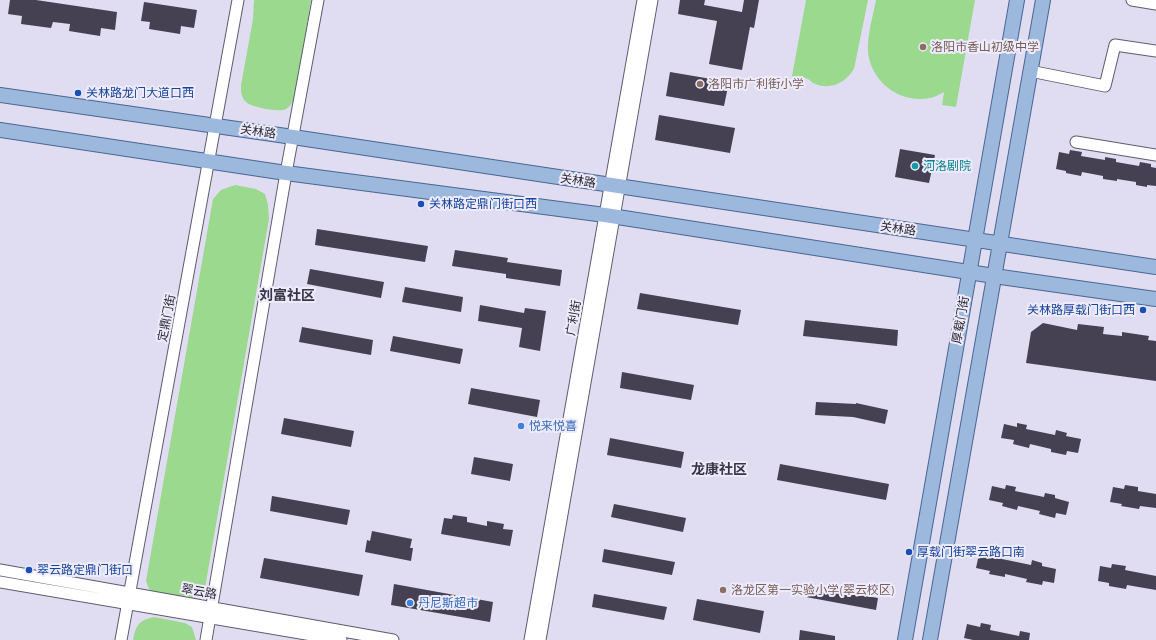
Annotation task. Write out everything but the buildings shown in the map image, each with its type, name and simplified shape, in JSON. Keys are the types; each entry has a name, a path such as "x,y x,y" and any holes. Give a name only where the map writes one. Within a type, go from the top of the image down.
{"main road":[{"name":"厚载门街","path":"905,640 1017,0"},
{"name":"厚载门街","path":"930,640 1043,0"},
{"name":"关林路","path":"0,95 293,137 615,187 1156,267"},
{"path":"0,130 286,173 610,216 994,276 1156,299"}],"street":[{"name":"定鼎门街","path":"120,640 216,126 238,0"},
{"path":"206,640 286,173 318,0"},
{"name":"广利街","path":"615,187 642,0"},
{"name":"广利街","path":"540,640 615,187 652,0"},
{"path":"1132,0 1156,4"},
{"path":"1030,71 1105,86 1115,45 1156,51"},
{"path":"1076,142 1156,155"},
{"name":"广利街","path":"530,640 610,216"},
{"name":"翠云路","path":"0,570 128,599"},
{"name":"翠云路","path":"0,582 128,599 392,640"},
{"name":"翠云路","path":"211,613 341,640"}],"green space":[{"path":"254,0 311,0 295,96 293,102 283,110 272,110 254,106 246,102 243,98 241,85 253,19"},
{"path":"806,0 868,0 854,69 842,82 831,86 819,85 806,78 792,76"},
{"name":"洛阳市香山初级中学","path":"876,0 975,0 956,107 942,105 944,92 930,98 919,99 908,98 898,94 881,81 875,73 870,63 868,46 869,32"},
{"path":"235,185 256,189 265,194 268,205 269,219 205,588 196,597 187,600 156,595 149,589 146,581 213,199 221,190"},
{"path":"154,617 185,623 192,627 196,640 133,640 135,630 139,624"}],"place":[{"name":"洛阳市香山初级中学","path":"923,47"},
{"name":"洛阳市广利街小学","path":"700,84"},
{"name":"关林路龙门大道口西","path":"78,93"},
{"name":"河洛剧院","path":"915,166"},
{"name":"关林路定鼎门街口西","path":"421,204"},
{"name":"关林路厚载门街口西","path":"1143,310"},
{"name":"悦来悦喜","path":"521,426"},
{"name":"厚载门街翠云路口南","path":"909,552"},
{"name":"翠云路定鼎门街口","path":"29,570"},
{"name":"洛龙区第一实验小学(翠云校区)","path":"723,590"},
{"name":"丹尼斯超市","path":"410,603"}],"district":[{"name":"刘富社区","path":"287,296"},
{"name":"龙康社区","path":"719,470"}]}
